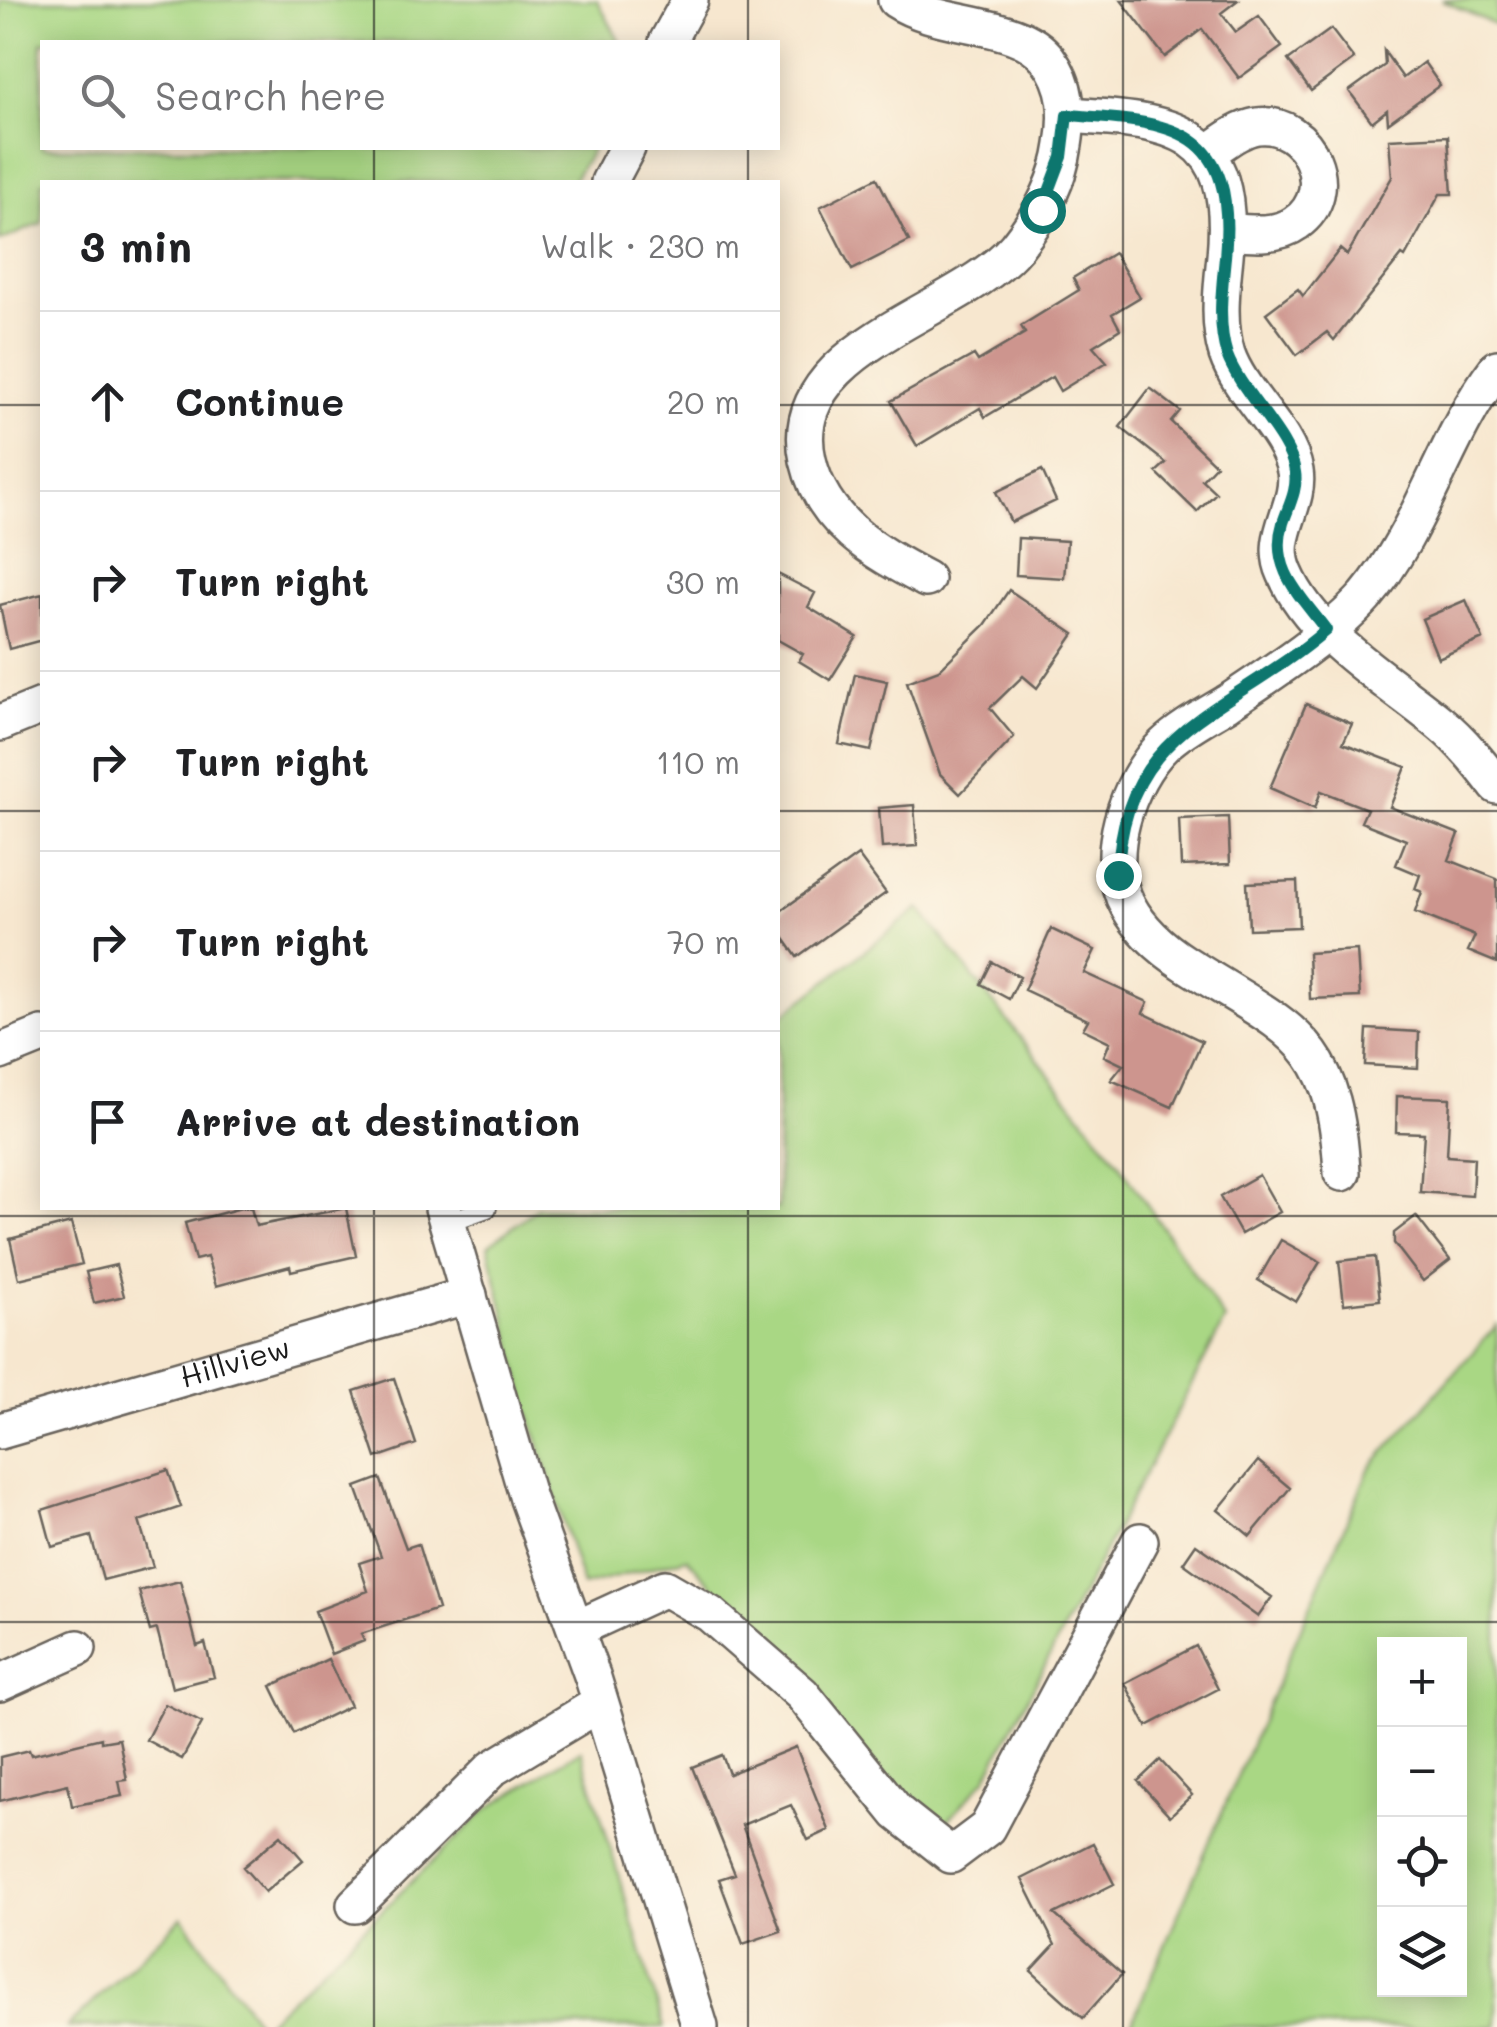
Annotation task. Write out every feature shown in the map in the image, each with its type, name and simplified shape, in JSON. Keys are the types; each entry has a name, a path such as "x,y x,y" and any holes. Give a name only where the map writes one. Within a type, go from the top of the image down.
{"street":[{"path":"668,40 690,0"},
{"path":"896,0 917,14 1024,38 1048,58 1065,90 1067,115 1062,157 1050,191 1016,246 970,285 894,326 847,363 791,428 815,484 842,525 926,579"},
{"path":"1067,115 1130,118 1158,125 1198,142 1209,152 1221,180 1226,231 1221,294 1226,352 1250,398 1289,453 1294,491 1281,530 1279,552 1296,593 1326,630 1400,696 1444,726 1497,786"},
{"path":"1209,152 1238,132 1275,126 1290,130 1313,157 1317,186 1313,200 1294,226 1261,233 1226,231"},
{"path":"610,180 626,150"},
{"path":"1342,1173 1339,1122 1323,1070 1275,1019 1152,938 1127,905 1118,875 1119,835 1128,806 1164,746 1326,630 1361,601 1388,568 1456,434 1497,368"},
{"path":"0,723 40,707"},
{"path":"0,1052 40,1036"},
{"path":"445,1215 528,1500 576,1629 700,2027"},
{"name":"Hillview","path":"0,1432 470,1295"},
{"path":"576,1629 664,1588 710,1614 802,1694 898,1814 951,1855 987,1828 1140,1541"},
{"path":"0,1684 79,1648"},
{"path":"355,1906 493,1768 599,1704"}],"lane":[{"path":"445,1215 475,1210"}],"green space":[{"path":"0,0 597,0 619,40 40,40 40,150 592,150 573,180 40,180 40,224 0,241"},
{"path":"1442,0 1497,0 1497,26"},
{"path":"919,908 1119,1163 1225,1320 986,1778 935,1835 687,1558 583,1586 527,1406 488,1246 534,1210 780,1210 780,1017"},
{"path":"1497,1325 1497,2027 1130,2027 1369,1469"},
{"path":"581,1750 664,2027 261,2027 487,1809"},
{"path":"182,1917 261,2027 67,2027"}],"building":[{"path":"1121,0 1238,0 1221,13 1236,32 1259,16 1282,47 1239,78 1202,29 1165,57"},
{"path":"1331,29 1354,59 1311,91 1288,60"},
{"path":"1384,51 1403,78 1424,62 1440,85 1388,123 1387,110 1372,122 1349,91 1385,65"},
{"path":"1448,136 1452,194 1440,194 1405,257 1402,255 1334,340 1327,332 1297,355 1266,313 1298,289 1303,296 1340,249 1347,255 1392,177 1389,139"},
{"path":"877,178 909,241 852,270 820,207"},
{"path":"1114,253 1140,297 1112,314 1120,329 1093,346 1107,362 1060,391 1052,377 985,417 980,408 917,446 891,401 974,355 978,361 1025,333 1021,326 1079,290 1073,278"},
{"path":"1150,388 1180,411 1171,422 1216,465 1202,480 1216,493 1197,512 1156,472 1166,463 1120,427"},
{"path":"1042,470 1056,501 1011,522 996,492"},
{"path":"1018,538 1067,541 1064,578 1016,575"},
{"path":"780,575 815,593 808,607 857,637 830,680 799,661 803,654 780,641"},
{"path":"1009,590 1074,634 1037,688 1023,676 990,708 1014,737 960,794 940,774 907,682 939,670 985,625"},
{"path":"40,595 40,641 9,649 0,605"},
{"path":"1466,600 1483,639 1438,658 1422,619"},
{"path":"855,674 887,681 871,751 839,744"},
{"path":"1306,704 1352,724 1343,743 1406,767 1390,807 1459,834 1449,860 1497,879 1497,963 1468,951 1475,936 1415,912 1422,892 1415,889 1420,875 1396,865 1406,840 1361,822 1367,809 1321,791 1315,808 1270,788"},
{"path":"914,805 917,846 882,848 879,808"},
{"path":"1228,817 1230,864 1181,866 1179,819"},
{"path":"858,855 886,893 797,957 780,933 780,912"},
{"path":"1297,881 1299,927 1249,929 1247,883"},
{"path":"1051,929 1095,950 1084,973 1148,1002 1143,1013 1202,1041 1172,1107 1111,1080 1123,1065 1104,1056 1110,1042 1083,1029 1088,1020 1024,990"},
{"path":"1357,950 1360,997 1310,999 1308,953"},
{"path":"992,962 1020,977 1009,999 981,984"},
{"path":"1367,1029 1419,1032 1418,1068 1365,1065"},
{"path":"1397,1096 1450,1098 1447,1156 1474,1158 1472,1196 1420,1192 1424,1133 1396,1132"},
{"path":"1259,1175 1280,1212 1241,1234 1220,1197"},
{"path":"234,1210 252,1210 256,1226 346,1210 356,1256 291,1271 290,1266 216,1286 207,1257 195,1260 185,1223"},
{"path":"1416,1216 1450,1260 1423,1281 1394,1243 1394,1233"},
{"path":"71,1223 82,1264 19,1279 10,1239"},
{"path":"1281,1240 1320,1262 1296,1302 1258,1280"},
{"path":"1375,1257 1380,1300 1344,1304 1339,1261"},
{"path":"116,1265 124,1296 94,1303 86,1272"},
{"path":"394,1378 416,1444 376,1458 354,1391"},
{"path":"1258,1461 1290,1488 1250,1536 1218,1510"},
{"path":"168,1470 181,1507 139,1521 153,1567 103,1580 91,1536 52,1547 42,1510"},
{"path":"380,1478 406,1548 418,1544 438,1609 361,1634 364,1641 331,1654 315,1611 368,1591 359,1563 381,1556 356,1487"},
{"path":"1196,1544 1272,1597 1258,1617 1183,1563"},
{"path":"180,1581 197,1646 205,1643 214,1677 172,1688 157,1629 150,1631 139,1591"},
{"path":"1196,1646 1218,1689 1147,1726 1125,1683"},
{"path":"328,1659 350,1706 294,1733 271,1686"},
{"path":"165,1704 202,1723 182,1759 146,1740"},
{"path":"101,1738 101,1742 119,1739 127,1780 119,1781 122,1796 72,1806 68,1784 0,1801 0,1757 29,1750 31,1755"},
{"path":"796,1747 829,1830 808,1840 791,1805 742,1825 781,1931 743,1944 719,1879 735,1874 692,1767 722,1755 729,1774"},
{"path":"1160,1760 1192,1795 1170,1816 1138,1781"},
{"path":"281,1835 303,1860 265,1892 243,1867"},
{"path":"1093,1843 1114,1884 1054,1914 1122,1974 1083,2018 1031,1971 1055,1945 1022,1879"}],"route":[{"path":"1042,210 1062,157 1067,115 1130,118 1158,125 1198,142 1209,152 1226,204 1221,294 1226,352 1250,398 1289,453 1296,473 1279,552 1284,572 1296,593 1326,630 1164,746 1143,774 1128,806 1119,835 1118,875"}]}
